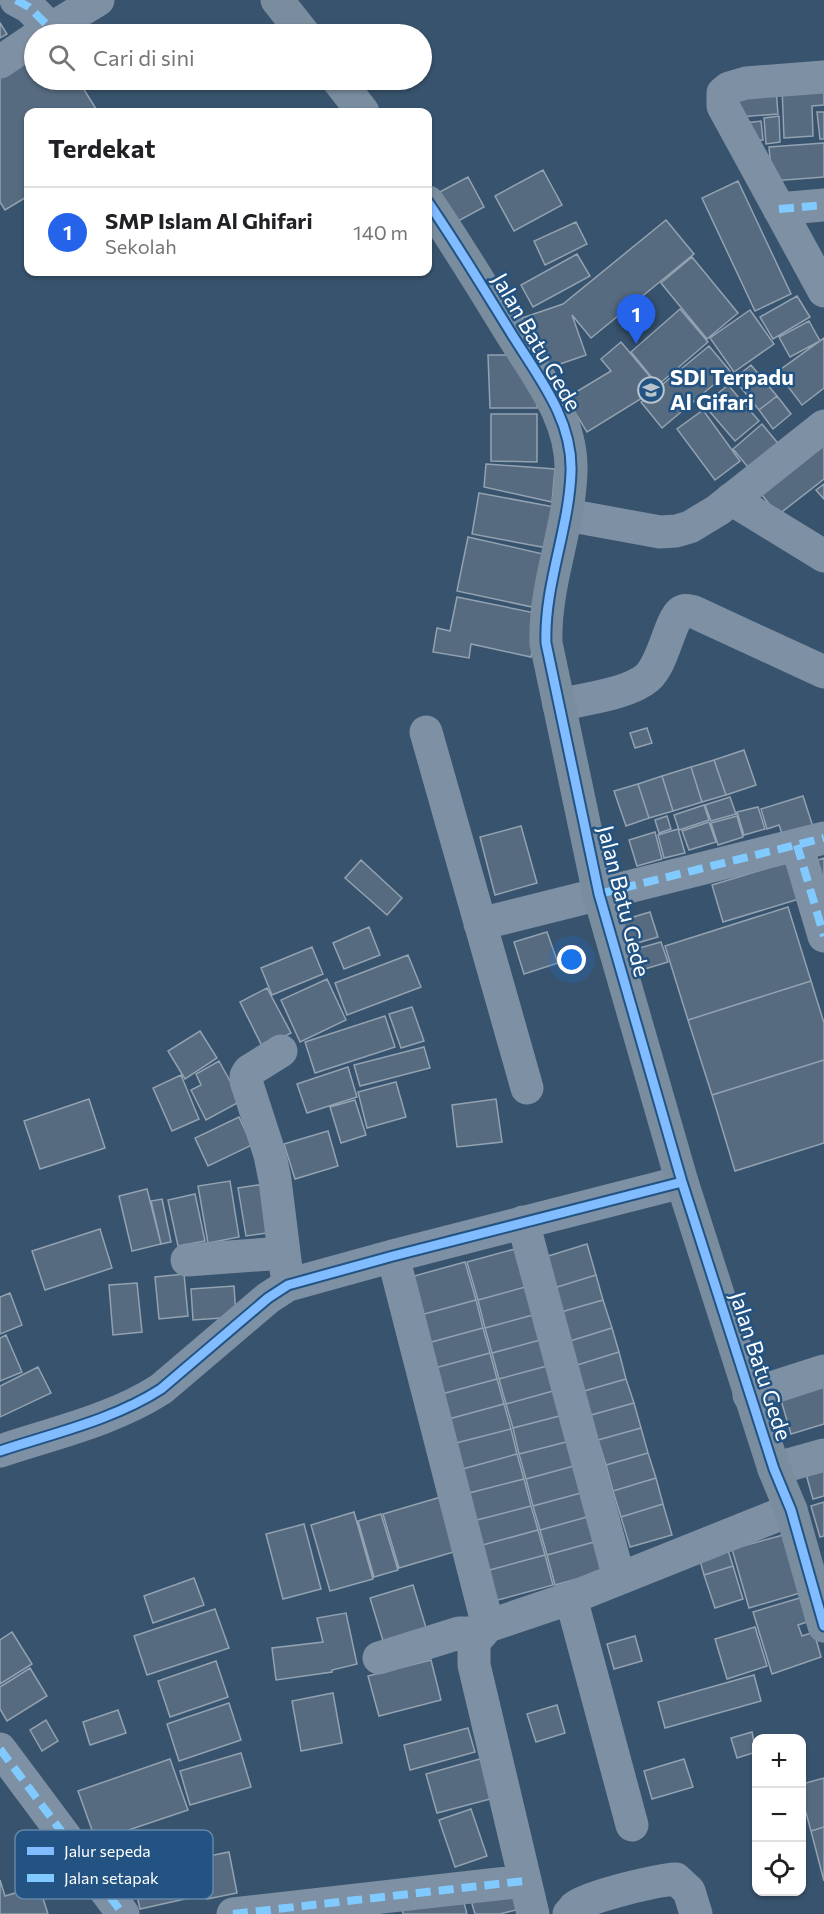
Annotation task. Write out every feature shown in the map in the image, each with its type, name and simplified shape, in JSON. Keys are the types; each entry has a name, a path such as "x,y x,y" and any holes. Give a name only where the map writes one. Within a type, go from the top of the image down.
{"street":[{"path":"16,0 29,7 37,24"},
{"path":"58,24 98,0"},
{"path":"277,0 295,24"},
{"path":"0,62 24,46"},
{"path":"824,77 747,82 729,88 723,93 723,106 824,291"},
{"path":"346,90 360,108"},
{"path":"779,209 824,205"},
{"name":"Jalan Batu Gede","path":"432,208 462,252 556,406 565,429 571,471 567,515 546,622 546,643 599,894 682,1182 749,1395 774,1469 791,1510 824,1626"},
{"path":"567,515 660,532 690,527 731,499 824,426"},
{"path":"731,499 824,556"},
{"path":"559,705 628,688 647,677 659,661 675,621 680,613 686,610 824,672"},
{"path":"426,732 527,1088"},
{"path":"480,924 810,842 824,936"},
{"path":"280,1052 249,1071 246,1076 270,1155 288,1285"},
{"path":"0,1452 124,1410 144,1400 161,1389 268,1298 288,1285 682,1182"},
{"path":"523,1222 619,1578"},
{"path":"187,1260 284,1253"},
{"path":"393,1256 484,1629"},
{"path":"749,1395 824,1371"},
{"path":"774,1469 824,1455"},
{"path":"378,1658 459,1633 484,1629 570,1598 791,1510"},
{"path":"570,1598 632,1825"},
{"path":"484,1629 474,1642 474,1665 533,1914"},
{"path":"0,1749 60,1830"},
{"path":"569,1914 575,1907 601,1897 661,1880 676,1879 690,1892 696,1914"},
{"path":"233,1914 524,1881"},
{"path":"112,1899 123,1914"}],"building":[{"path":"0,23 7,34 0,38"},
{"path":"24,61 24,90 84,90 96,108 24,108 24,198 5,210 0,202 0,77"},
{"path":"824,86 824,105 812,106 813,136 784,138 782,87"},
{"path":"776,89 778,114 739,117 732,92"},
{"path":"817,112 824,112 824,139 820,139"},
{"path":"779,116 780,142 766,144 764,118"},
{"path":"761,121 763,140 747,142 745,123"},
{"path":"824,143 824,177 772,181 769,147"},
{"path":"543,170 562,205 514,231 495,196"},
{"path":"468,177 484,207 449,226 432,196"},
{"path":"738,181 791,294 755,311 702,198"},
{"path":"666,220 694,254 591,338 572,315 586,355 540,371 522,318 563,304"},
{"path":"576,222 587,244 545,265 534,241"},
{"path":"577,254 590,276 533,307 521,285"},
{"path":"692,257 738,313 707,339 661,283"},
{"path":"797,296 810,317 773,339 760,317"},
{"path":"680,309 708,342 658,385 631,352"},
{"path":"750,310 774,344 734,372 710,338"},
{"path":"809,321 820,341 790,357 779,337"},
{"path":"824,338 824,388 802,405 777,372"},
{"path":"621,342 657,385 639,400 587,432 566,398 611,371 601,359"},
{"path":"709,346 730,371 662,428 641,402"},
{"path":"488,355 511,355 538,393 537,408 490,408"},
{"path":"751,365 777,396 759,410 734,379"},
{"path":"728,385 759,421 735,441 704,405"},
{"path":"777,396 791,414 773,429 759,410"},
{"path":"703,410 740,461 715,480 677,429"},
{"path":"491,414 537,414 537,462 491,461"},
{"path":"762,424 786,453 757,478 733,449"},
{"path":"824,438 824,479 778,515 758,490"},
{"path":"486,464 555,469 552,502 484,487"},
{"path":"824,484 824,499 816,490"},
{"path":"479,493 560,508 553,549 472,534"},
{"path":"468,537 543,554 532,607 457,591"},
{"path":"457,597 540,614 531,657 471,644 469,658 433,652 437,628 450,631"},
{"path":"647,728 652,743 635,748 630,733"},
{"path":"744,750 756,785 726,795 714,760"},
{"path":"714,760 726,795 702,802 691,767"},
{"path":"691,767 702,802 673,811 662,776"},
{"path":"662,776 673,811 649,818 638,784"},
{"path":"638,784 649,818 626,826 614,791"},
{"path":"803,796 814,830 784,839 779,825 767,829 761,809"},
{"path":"730,797 736,814 711,821 705,805"},
{"path":"704,805 709,820 679,830 674,815"},
{"path":"758,807 765,829 744,835 737,812"},
{"path":"667,816 671,829 659,833 655,820"},
{"path":"737,816 743,837 718,845 711,823"},
{"path":"709,822 716,842 689,850 682,831"},
{"path":"521,826 537,883 495,895 480,837"},
{"path":"678,829 685,853 664,858 658,835"},
{"path":"655,832 662,859 637,866 629,840"},
{"path":"824,858 824,888 812,862"},
{"path":"361,860 402,898 387,915 345,878"},
{"path":"788,862 799,899 723,922 712,885"},
{"path":"788,907 811,981 688,1020 665,946"},
{"path":"650,912 658,937 627,946 620,921"},
{"path":"369,927 380,955 344,969 333,943"},
{"path":"547,932 558,963 524,974 514,942"},
{"path":"661,942 668,962 635,972 629,951"},
{"path":"312,947 323,974 272,995 261,968"},
{"path":"408,955 421,987 347,1015 335,983"},
{"path":"327,979 346,1020 300,1042 281,1000"},
{"path":"811,981 824,1023 824,1060 712,1095 688,1020"},
{"path":"267,988 291,1033 263,1048 240,1002"},
{"path":"412,1007 424,1041 401,1048 389,1014"},
{"path":"385,1016 395,1047 315,1073 305,1042"},
{"path":"200,1031 217,1058 185,1079 168,1051"},
{"path":"424,1047 430,1068 360,1086 354,1065"},
{"path":"824,1060 824,1143 735,1171 712,1095"},
{"path":"219,1061 241,1101 206,1120 191,1090 201,1085 196,1074"},
{"path":"348,1067 357,1097 307,1113 297,1084"},
{"path":"181,1075 199,1119 172,1131 153,1088"},
{"path":"396,1082 406,1117 367,1128 358,1092"},
{"path":"89,1099 105,1148 40,1169 24,1121"},
{"path":"496,1099 502,1142 457,1147 452,1105"},
{"path":"355,1100 366,1135 341,1143 330,1107"},
{"path":"239,1117 252,1145 208,1166 195,1138"},
{"path":"328,1131 338,1166 295,1179 284,1144"},
{"path":"230,1181 239,1237 208,1243 198,1186"},
{"path":"265,1184 274,1232 246,1236 238,1188"},
{"path":"147,1189 161,1244 132,1251 119,1196"},
{"path":"195,1194 205,1241 178,1246 168,1200"},
{"path":"162,1199 171,1242 161,1244 151,1201"},
{"path":"100,1229 112,1268 45,1290 32,1251"},
{"path":"587,1244 596,1275 554,1288 545,1257"},
{"path":"526,1246 536,1284 478,1300 467,1262"},
{"path":"465,1262 476,1300 417,1316 407,1278"},
{"path":"184,1274 188,1316 159,1319 155,1277"},
{"path":"596,1275 603,1300 561,1312 554,1288"},
{"path":"137,1283 142,1332 113,1335 109,1285"},
{"path":"536,1284 544,1312 485,1328 478,1300"},
{"path":"234,1286 236,1317 193,1320 191,1289"},
{"path":"10,1293 22,1325 0,1334 0,1297"},
{"path":"476,1300 483,1328 424,1344 417,1316"},
{"path":"603,1300 612,1328 570,1341 561,1312"},
{"path":"544,1312 551,1337 492,1353 485,1328"},
{"path":"483,1328 490,1353 431,1369 424,1344"},
{"path":"612,1328 619,1352 577,1365 570,1341"},
{"path":"6,1335 22,1372 0,1381 0,1338"},
{"path":"551,1337 558,1363 499,1379 492,1353"},
{"path":"619,1352 626,1379 584,1391 577,1365"},
{"path":"490,1353 497,1379 438,1395 431,1369"},
{"path":"558,1363 564,1388 506,1404 499,1379"},
{"path":"38,1367 51,1393 0,1417 0,1386"},
{"path":"824,1376 824,1424 791,1434 778,1390"},
{"path":"497,1379 504,1404 445,1420 438,1395"},
{"path":"626,1379 634,1403 591,1415 584,1391"},
{"path":"564,1388 571,1413 513,1428 506,1404"},
{"path":"634,1403 641,1428 598,1440 591,1415"},
{"path":"504,1404 511,1429 452,1444 445,1420"},
{"path":"571,1413 578,1439 519,1454 513,1428"},
{"path":"641,1428 648,1453 606,1465 598,1440"},
{"path":"511,1429 517,1454 459,1470 452,1444"},
{"path":"578,1439 585,1463 526,1479 519,1454"},
{"path":"648,1453 656,1478 613,1491 606,1465"},
{"path":"517,1454 524,1479 465,1494 459,1470"},
{"path":"824,1461 824,1496 813,1499 804,1467"},
{"path":"585,1463 592,1490 533,1506 526,1479"},
{"path":"656,1478 663,1504 621,1517 613,1491"},
{"path":"524,1479 531,1506 473,1521 465,1494"},
{"path":"592,1490 598,1514 540,1530 533,1506"},
{"path":"451,1494 467,1548 399,1568 383,1514"},
{"path":"824,1502 824,1536 820,1537 811,1506"},
{"path":"663,1504 672,1535 630,1547 621,1517"},
{"path":"531,1506 538,1530 479,1546 473,1521"},
{"path":"354,1512 373,1579 330,1591 311,1525"},
{"path":"381,1514 398,1570 374,1577 358,1521"},
{"path":"598,1514 605,1539 547,1555 540,1530"},
{"path":"304,1524 321,1589 283,1599 266,1534"},
{"path":"538,1530 545,1555 486,1571 479,1546"},
{"path":"783,1535 800,1593 749,1608 732,1549"},
{"path":"605,1539 613,1569 555,1585 547,1555"},
{"path":"727,1547 733,1566 704,1575 699,1557"},
{"path":"545,1555 553,1585 494,1601 486,1571"},
{"path":"733,1566 743,1599 715,1608 704,1575"},
{"path":"194,1578 204,1605 153,1623 144,1596"},
{"path":"413,1585 427,1631 384,1644 370,1598"},
{"path":"803,1597 810,1621 798,1625 802,1636 814,1632 821,1657 772,1674 753,1612"},
{"path":"215,1609 229,1648 147,1675 134,1636"},
{"path":"346,1613 357,1664 332,1670 332,1672 276,1680 272,1648 323,1642 317,1618"},
{"path":"755,1627 767,1666 727,1679 715,1639"},
{"path":"12,1632 32,1664 0,1684 0,1640"},
{"path":"635,1636 642,1661 614,1669 607,1644"},
{"path":"431,1660 441,1700 379,1716 368,1676"},
{"path":"216,1661 228,1697 170,1717 158,1681"},
{"path":"30,1668 47,1696 7,1721 0,1709 0,1687"},
{"path":"754,1675 761,1701 665,1728 658,1702"},
{"path":"333,1693 342,1743 301,1751 292,1701"},
{"path":"229,1703 241,1740 179,1761 167,1724"},
{"path":"557,1705 565,1733 536,1742 527,1714"},
{"path":"118,1710 126,1733 90,1745 83,1722"},
{"path":"46,1720 58,1741 42,1751 30,1730"},
{"path":"468,1728 475,1752 410,1770 404,1745"},
{"path":"752,1732 752,1753 737,1758 731,1738"},
{"path":"241,1753 251,1787 190,1805 180,1771"},
{"path":"487,1757 498,1797 437,1813 426,1774"},
{"path":"170,1759 188,1810 129,1830 92,1830 78,1791"},
{"path":"684,1759 693,1787 652,1799 644,1771"},
{"path":"824,1778 824,1827 811,1831 806,1813 806,1783"},
{"path":"471,1809 487,1856 455,1867 439,1820"},
{"path":"824,1827 824,1881 811,1831"},
{"path":"229,1852 237,1893 213,1898 213,1855"},
{"path":"0,1880 5,1896 15,1893 15,1899 43,1899 48,1914 0,1914"},
{"path":"517,1885 523,1908 500,1914 475,1914 470,1897"},
{"path":"461,1892 467,1914 403,1914 402,1909"},
{"path":"138,1899 185,1899 140,1909"}],"marked path":[{"path":"16,0 29,7 46,24"},
{"path":"779,209 824,205"},
{"path":"599,894 824,838"},
{"path":"797,845 824,936"},
{"path":"0,1749 60,1830"},
{"path":"233,1914 524,1881"},
{"path":"112,1899 123,1914"}],"cycle path":[{"path":"432,208 540,379 559,414 566,433 571,472 569,494 549,600 546,643 599,894 682,1182 774,1469 791,1510 824,1626"},
{"path":"0,1451 83,1425 143,1400 161,1389 268,1298 288,1285 682,1182"}],"place":[{"name":"SMP Islam Al Ghifari","path":"636,344"},
{"name":"SDI Terpadu Al Gifari","path":"651,390"}]}
